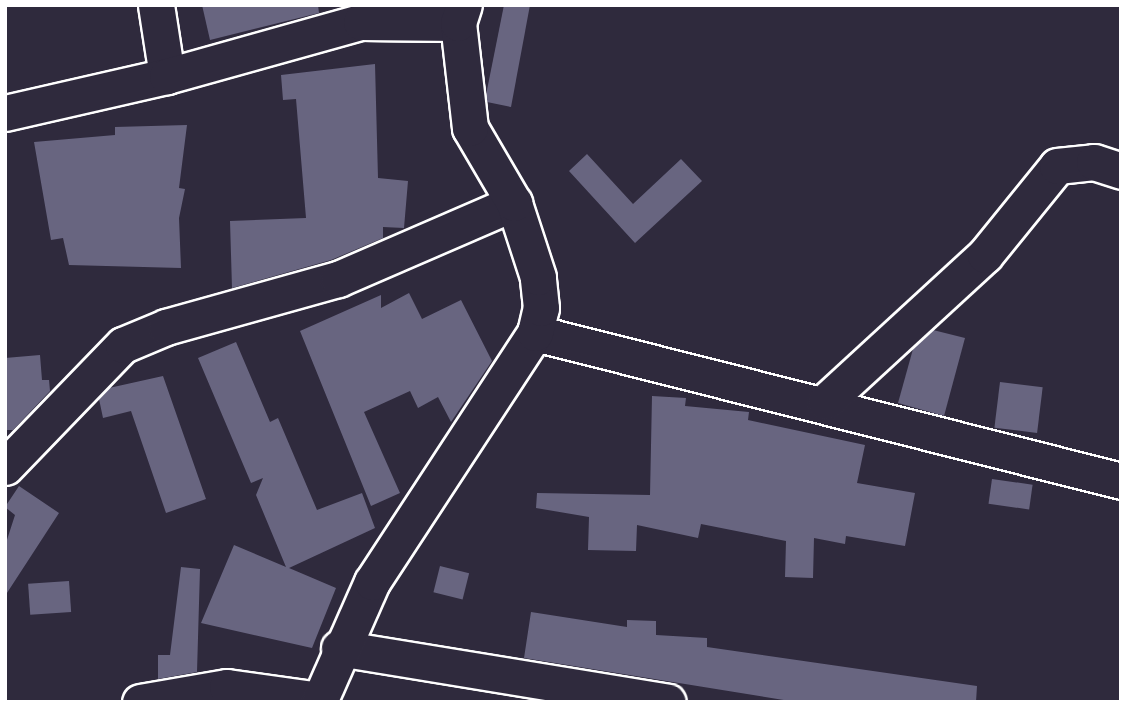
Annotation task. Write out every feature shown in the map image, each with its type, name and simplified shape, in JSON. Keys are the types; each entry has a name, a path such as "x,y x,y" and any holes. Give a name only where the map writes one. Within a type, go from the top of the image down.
{"street":[{"path":"156,5 167,76"},
{"path":"5,113 167,76 361,22 461,14 470,128 514,203 538,277 541,307 535,333 416,511 339,648 319,701 227,687 139,702"},
{"path":"825,402 985,255 1057,166 1094,162 1121,171"},
{"path":"5,467 123,345 166,327 338,279 514,203"},
{"path":"535,333 825,402 1121,481"},
{"path":"339,648 668,702"}],"building":[{"path":"202,5 318,5 319,13 210,40"},
{"path":"504,5 530,5 511,107 487,102 486,95"},
{"path":"375,64 378,178 408,181 404,228 383,227 383,238 331,260 232,288 230,221 306,218 296,99 283,100 281,75"},
{"path":"187,125 179,188 185,189 179,218 181,268 69,265 63,238 51,240 34,142 115,135 115,127"},
{"path":"587,154 633,204 681,159 702,181 635,243 569,171"},
{"path":"409,293 422,319 461,300 492,361 451,422 438,397 418,408 410,391 364,412 400,493 371,506 300,331 381,295 381,308"},
{"path":"933,330 965,338 944,416 898,403 913,349"},
{"path":"236,342 270,422 278,418 317,510 362,493 375,528 289,568 336,588 312,648 201,623 234,545 286,567 256,495 263,478 251,483 198,358"},
{"path":"40,355 42,380 49,380 50,391 13,430 5,430 5,358"},
{"path":"163,376 206,499 166,513 131,411 103,418 99,399 109,388"},
{"path":"1000,382 1043,387 1037,433 994,428"},
{"path":"652,396 686,398 685,406 749,412 748,420 865,445 857,483 915,493 905,546 846,536 845,544 814,538 813,578 785,577 786,541 701,524 698,538 637,525 636,551 588,550 589,517 536,508 537,493 650,495"},
{"path":"992,479 1033,485 1029,509 989,504"},
{"path":"19,486 59,513 5,596 5,546 15,515 5,507"},
{"path":"440,566 469,573 463,599 433,592"},
{"path":"181,567 200,569 197,672 158,679 158,655 170,655"},
{"path":"69,581 71,612 30,615 28,584"},
{"path":"531,612 627,627 627,620 656,621 656,635 707,638 707,647 977,686 976,702 796,702 524,658"}]}
